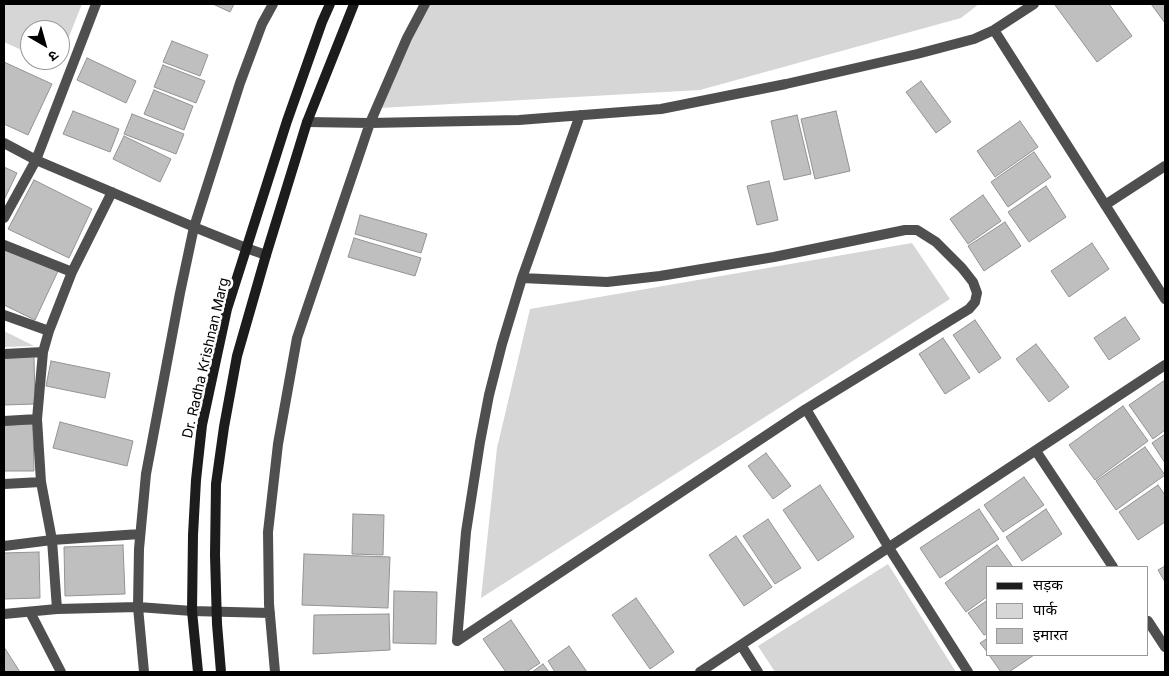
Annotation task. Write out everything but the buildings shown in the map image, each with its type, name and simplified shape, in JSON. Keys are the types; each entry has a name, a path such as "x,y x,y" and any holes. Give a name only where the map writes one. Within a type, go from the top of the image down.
{"street":[{"path":"4,218 36,160 96,4"},
{"path":"144,672 138,607 140,534 146,474 180,293 194,227 240,83 262,24 273,4"},
{"name":"Dr. Radha Krishnan Marg","path":"198,672 192,611 193,535 202,425 227,309 287,121 330,4"},
{"path":"221,672 216,611 216,484 224,427 238,356 266,255 307,122 354,4"},
{"path":"275,672 270,613 268,532 278,444 297,338 370,123 407,38 425,4"},
{"path":"307,122 370,123 519,120 661,109 786,84 974,39 994,30 1034,4"},
{"path":"994,30 1165,299"},
{"path":"522,278 607,282 660,276 774,257 905,230 917,230 936,242 962,268 973,282 977,294 975,302 969,309 806,409 457,641 466,532 489,395 522,278 580,115"},
{"path":"4,143 36,160 194,227 266,255"},
{"path":"1105,205 1165,166"},
{"path":"57,609 52,540 41,482 37,418 43,352 49,331 72,272 112,192"},
{"path":"4,245 72,272"},
{"path":"4,315 49,331"},
{"path":"4,354 43,352"},
{"path":"700,672 1165,365"},
{"path":"806,409 889,548 968,672"},
{"path":"4,420 37,418"},
{"path":"1036,450 1112,566"},
{"path":"4,484 41,482"},
{"path":"4,546 52,540 140,534"},
{"path":"4,614 57,609 138,607 192,611 270,613"},
{"path":"30,612 61,672"},
{"path":"1149,623 1165,647"},
{"path":"741,645 758,672"}],"green space":[{"path":"4,4 82,4 70,34 70,20 20,20 20,49 4,42"},
{"path":"419,4 979,4 961,18 700,90 380,108"},
{"path":"912,243 950,299 481,598 497,448 530,309"},
{"path":"4,331 34,346 4,347"},
{"path":"888,564 956,672 775,672 758,646"}]}
